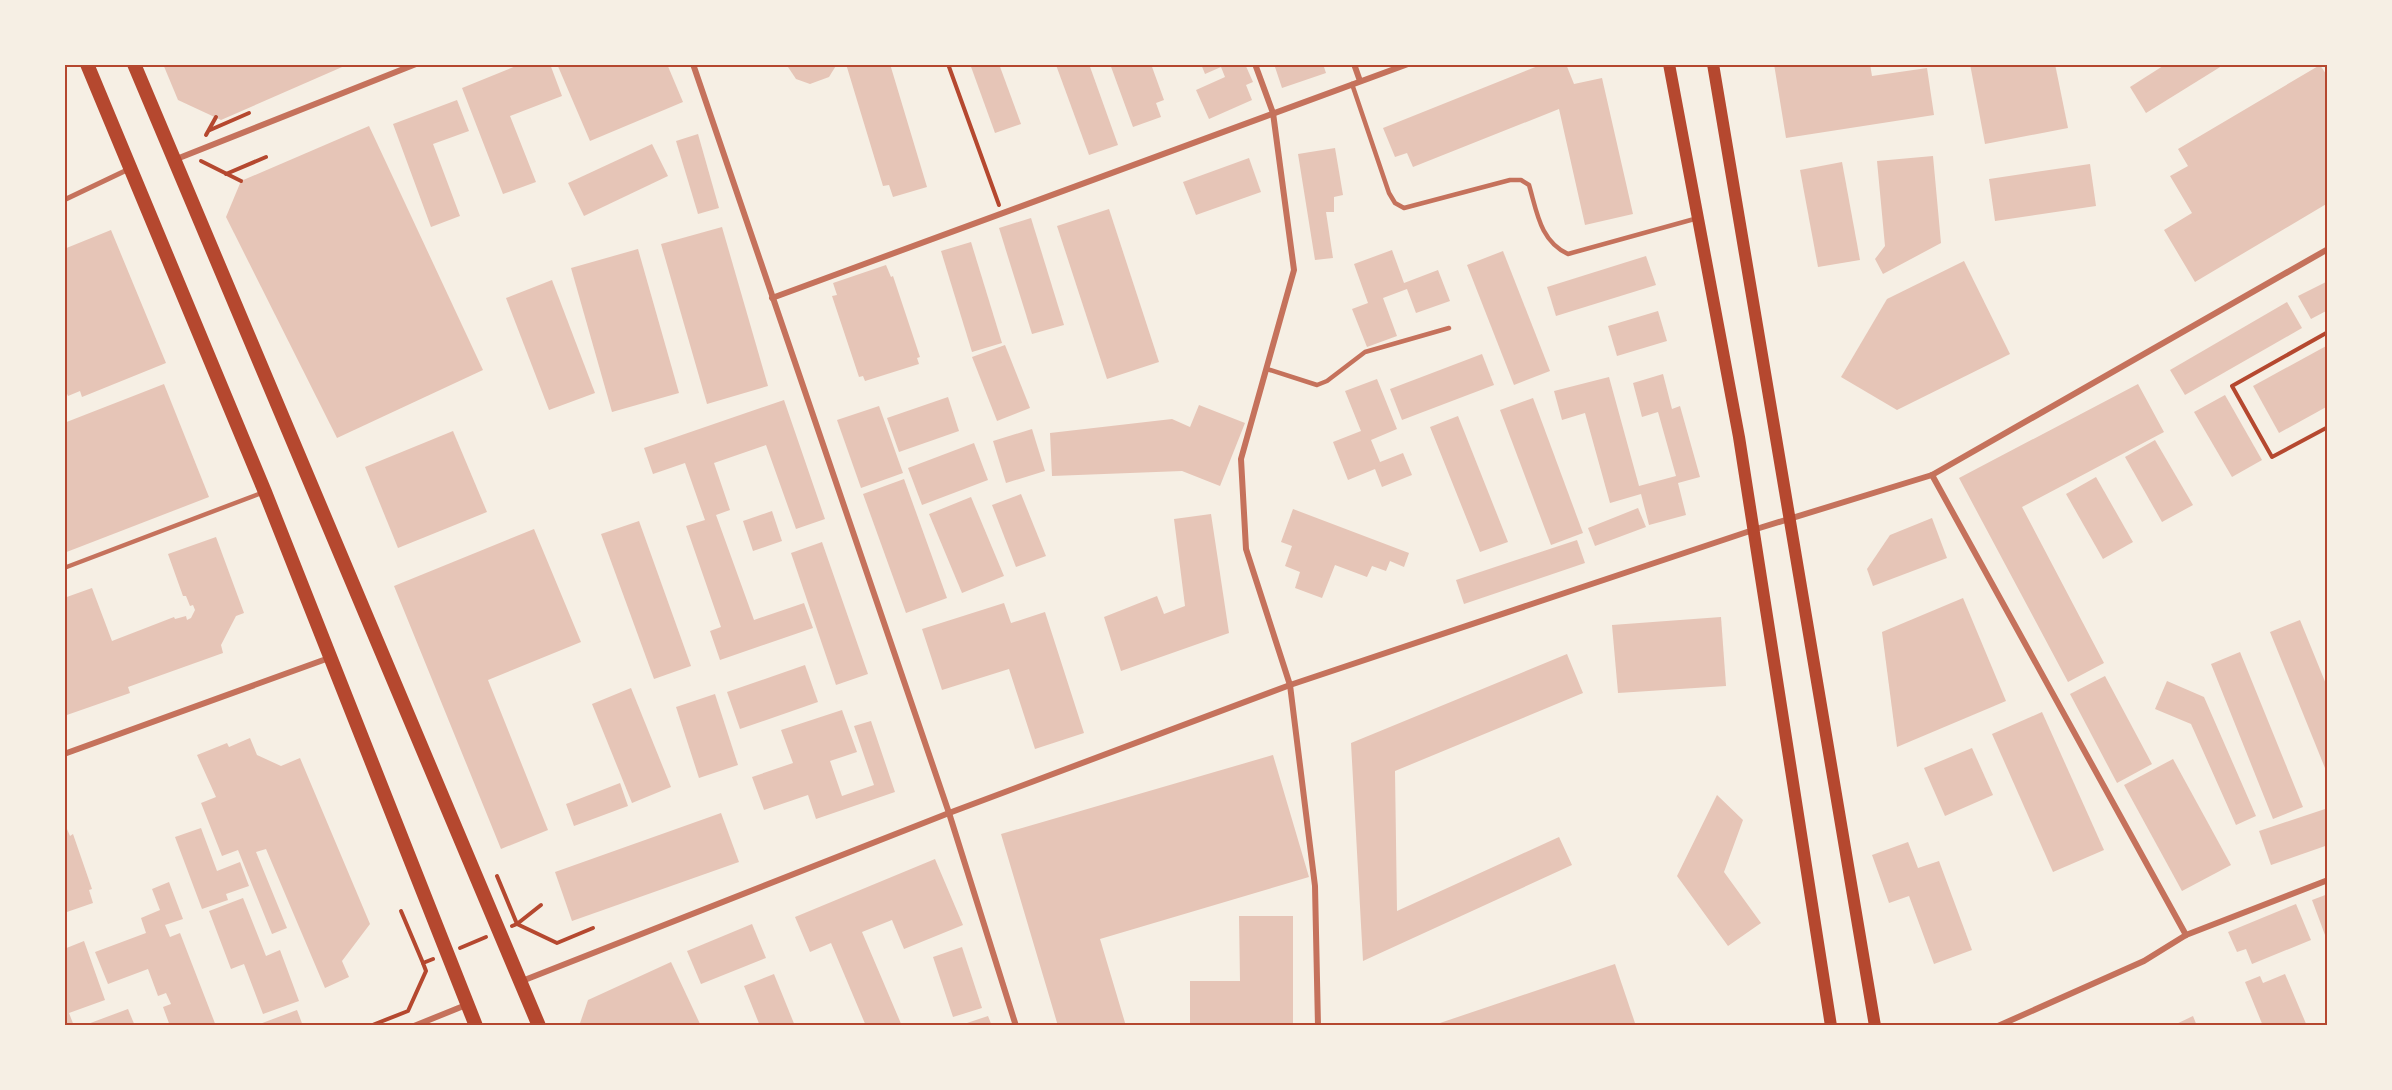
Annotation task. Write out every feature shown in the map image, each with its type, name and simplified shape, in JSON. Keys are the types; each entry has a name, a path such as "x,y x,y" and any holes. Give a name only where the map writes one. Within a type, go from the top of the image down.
{"main road":[{"path":"87,64 265,492 476,1026"},
{"path":"134,64 539,1026"},
{"path":"1669,64 1753,530 1831,1026"},
{"path":"1713,64 1875,1026"}],"street":[{"path":"174,160 416,64"},
{"path":"693,64 949,813 1016,1026"},
{"path":"1255,64 1273,113 1294,270 1241,459 1245,549 1290,685 1315,886 1318,1026"},
{"path":"1354,64 1360,81"},
{"path":"772,298 1408,64"},
{"path":"64,200 130,168"},
{"path":"522,981 949,813 1290,685 1789,518 1932,475 2328,249"},
{"path":"1932,475 2186,935"},
{"path":"64,754 329,658"},
{"path":"1998,1026 2144,961 2186,935 2328,880"},
{"path":"414,1026 468,1004"}],"lane":[{"path":"1352,84 1389,193 1395,203 1404,208 1510,180 1521,180 1529,185 1545,237 1555,248 1568,254 1698,218"},
{"path":"1267,369 1317,385 1328,381 1365,352 1449,328"},
{"path":"64,568 265,492"}],"path":[{"path":"948,64 1002,213"},
{"path":"209,130 249,113"},
{"path":"226,174 266,157"},
{"path":"2328,332 2232,386 2272,457 2328,427"},
{"path":"497,876 518,924 558,943 593,928"},
{"path":"518,924 541,905"},
{"path":"401,911 423,963"}],"building":[{"path":"163,64 349,64 221,120 178,100"},
{"path":"521,64 550,64 562,96 510,116 536,182 503,194 462,88"},
{"path":"557,64 667,64 683,102 590,141"},
{"path":"786,64 837,64 829,77 810,84 796,79"},
{"path":"846,64 890,64 927,187 893,197 889,185 883,186"},
{"path":"970,64 999,64 1021,124 995,133"},
{"path":"1089,64 1118,145 1089,155 1056,65"},
{"path":"1110,64 1142,64 1143,67 1151,64 1164,100 1156,103 1161,117 1133,127"},
{"path":"1201,64 1245,64 1253,82 1246,85 1252,100 1209,119 1196,90 1225,77 1221,67 1205,74"},
{"path":"1274,64 1323,64 1326,73 1282,88"},
{"path":"1543,64 1566,64 1574,84 1602,78 1633,214 1585,225 1559,109 1413,167 1407,153 1395,157 1383,128"},
{"path":"1774,64 1870,64 1872,76 1927,68 1934,115 1786,138"},
{"path":"1970,64 2055,64 2068,128 1985,144"},
{"path":"2166,64 2225,64 2146,113 2130,87"},
{"path":"2320,65 2328,77 2328,203 2195,282 2164,230 2192,213 2170,176 2188,166 2178,149"},
{"path":"457,100 469,131 433,144 460,216 431,227 393,124"},
{"path":"369,126 483,370 337,438 226,217 241,181"},
{"path":"698,134 719,208 698,214 676,141"},
{"path":"652,144 668,176 584,216 568,183"},
{"path":"1335,148 1343,195 1334,197 1334,212 1326,212 1333,258 1315,260 1298,154"},
{"path":"1933,156 1941,243 1883,274 1875,259 1885,246 1877,161"},
{"path":"1249,158 1261,192 1196,215 1183,182"},
{"path":"1842,162 1860,260 1818,267 1800,170"},
{"path":"2090,164 2096,206 1995,221 1989,179"},
{"path":"1109,209 1159,362 1107,379 1057,226"},
{"path":"1031,218 1064,325 1032,334 999,228"},
{"path":"722,227 768,386 707,404 661,244"},
{"path":"111,230 166,363 82,397 80,391 68,396 64,387 64,249"},
{"path":"971,242 1002,343 972,352 941,251"},
{"path":"638,249 679,393 612,412 571,268"},
{"path":"1392,250 1404,283 1438,270 1450,301 1416,313 1407,289 1383,298 1397,336 1367,347 1352,309 1368,303 1354,264"},
{"path":"1503,251 1550,371 1514,385 1467,265"},
{"path":"1646,256 1656,285 1556,316 1547,287"},
{"path":"1964,261 2010,354 1897,410 1841,377 1887,299"},
{"path":"886,265 891,277 893,276 920,357 917,358 919,364 865,381 863,376 859,377 832,296 837,295 833,283"},
{"path":"552,280 595,393 549,410 506,298"},
{"path":"2328,281 2328,310 2311,319 2298,296"},
{"path":"2287,302 2302,328 2185,395 2170,370"},
{"path":"1658,311 1667,341 1617,356 1608,326"},
{"path":"1005,345 1030,408 997,421 972,357"},
{"path":"2328,345 2328,406 2279,433 2253,386"},
{"path":"1482,354 1494,385 1402,420 1390,389"},
{"path":"1663,374 1672,409 1680,406 1700,477 1678,483 1686,515 1649,525 1641,494 1610,503 1585,413 1562,420 1554,391 1609,377 1639,486 1676,476 1658,412 1642,417 1633,383"},
{"path":"1377,379 1397,429 1371,440 1380,462 1403,453 1412,475 1382,487 1375,469 1348,480 1333,442 1361,431 1345,391"},
{"path":"164,384 209,497 64,553 64,423"},
{"path":"2138,384 2164,432 2022,507 2104,663 2068,682 1959,478"},
{"path":"2225,395 2262,460 2232,477 2194,412"},
{"path":"948,397 959,431 899,452 887,418"},
{"path":"1533,398 1583,533 1551,545 1500,410"},
{"path":"784,400 825,519 796,529 766,445 714,463 730,510 716,515 754,620 804,603 813,628 720,660 710,631 721,627 686,526 705,520 685,463 653,474 644,448"},
{"path":"1199,405 1245,423 1220,486 1182,471 1052,476 1050,433 1172,419 1190,427"},
{"path":"879,406 903,473 861,488 837,420"},
{"path":"1458,416 1508,542 1480,552 1430,427"},
{"path":"1032,429 1045,471 1006,483 993,441"},
{"path":"453,431 487,512 398,548 365,467"},
{"path":"2155,440 2193,505 2162,522 2125,457"},
{"path":"974,443 988,480 922,505 908,468"},
{"path":"2096,477 2133,542 2103,559 2066,494"},
{"path":"904,479 947,598 906,613 863,494"},
{"path":"1021,494 1046,556 1016,567 992,505"},
{"path":"971,497 1004,576 962,593 929,514"},
{"path":"1638,508 1646,527 1595,546 1588,528"},
{"path":"1293,509 1409,553 1404,567 1390,561 1386,571 1372,566 1367,577 1335,565 1322,598 1295,588 1300,572 1285,566 1292,546 1281,542"},
{"path":"772,511 782,541 753,551 743,521"},
{"path":"1211,514 1229,633 1121,671 1104,617 1157,596 1164,614 1185,606 1174,519"},
{"path":"1932,518 1947,558 1873,586 1867,569 1890,535"},
{"path":"639,521 691,666 654,679 601,534"},
{"path":"534,529 581,642 488,680 548,830 501,849 394,586"},
{"path":"216,537 244,613 236,616 221,645 223,653 128,687 130,693 64,716 64,598 92,588 112,641 174,617 175,619 186,616 187,620 191,618 195,610 193,605 190,606 186,596 183,596 168,554"},
{"path":"1577,540 1585,563 1464,604 1456,580"},
{"path":"822,542 868,674 836,685 791,553"},
{"path":"1963,598 2006,701 1897,747 1882,632"},
{"path":"1004,603 1011,623 1045,612 1084,733 1035,749 1009,669 942,690 922,629"},
{"path":"1721,617 1726,686 1618,693 1612,625"},
{"path":"2300,620 2328,689 2327,773 2270,632"},
{"path":"2240,652 2303,807 2273,819 2211,664"},
{"path":"1567,654 1583,693 1395,771 1397,911 1559,837 1572,865 1363,961 1351,743"},
{"path":"805,665 818,702 740,729 727,692"},
{"path":"2105,676 2152,764 2117,783 2070,694"},
{"path":"2167,681 2204,697 2256,816 2236,825 2191,724 2155,709"},
{"path":"631,688 671,787 632,803 592,704"},
{"path":"715,694 738,765 699,778 676,707"},
{"path":"842,710 857,752 830,761 842,796 874,785 854,726 871,721 895,792 816,819 808,795 764,810 752,777 793,763 781,730"},
{"path":"2042,712 2104,850 2053,872 1992,734"},
{"path":"250,738 257,755 281,766 300,758 370,924 342,961 349,977 325,988 266,849 256,852 287,928 272,934 238,850 222,856 201,803 216,797 197,755 227,743 229,747"},
{"path":"1972,748 1993,795 1945,816 1924,768"},
{"path":"1273,755 1309,877 1100,939 1126,1026 1058,1026 1001,834"},
{"path":"2173,759 2231,865 2182,891 2124,785"},
{"path":"620,783 628,806 574,826 566,804"},
{"path":"1717,795 1743,820 1724,872 1761,923 1728,946 1677,876"},
{"path":"2328,808 2328,845 2271,865 2259,831"},
{"path":"721,813 739,862 572,921 555,872"},
{"path":"64,822 70,836 73,834 92,889 89,890 93,903 64,913"},
{"path":"201,828 217,871 240,862 249,886 226,894 228,900 202,909 175,837"},
{"path":"1908,842 1918,868 1939,861 1972,950 1934,964 1909,896 1889,903 1872,855"},
{"path":"935,859 963,925 904,949 892,920 862,932 902,1026 866,1026 831,943 810,952 795,917"},
{"path":"169,882 183,919 165,925 170,937 180,933 216,1026 170,1026 163,1007 171,1004 166,993 158,996 148,969 108,984 95,952 146,933 141,918 160,910 152,889"},
{"path":"2328,894 2328,934 2325,935 2312,900"},
{"path":"243,898 266,956 280,950 299,1001 263,1014 244,964 231,969 209,911"},
{"path":"2296,904 2311,940 2252,964 2246,949 2237,952 2228,932"},
{"path":"1239,916 1293,916 1293,1026 1190,1026 1190,981 1240,981"},
{"path":"752,924 766,958 701,984 687,951"},
{"path":"84,941 105,1000 69,1013 74,1026 64,1026 64,949"},
{"path":"962,947 982,1008 953,1017 933,957"},
{"path":"671,962 701,1026 579,1026 588,1000"},
{"path":"1615,964 1636,1026 1434,1026 1434,1025"},
{"path":"774,974 795,1026 760,1026 744,986"},
{"path":"2285,974 2307,1026 2263,1026 2245,982 2260,976 2263,983"},
{"path":"128,1009 135,1026 85,1026 85,1025"},
{"path":"297,1010 303,1026 257,1026 257,1025"},
{"path":"988,1016 992,1026 961,1026 961,1025"},
{"path":"2193,1016 2197,1026 2172,1026"}]}
